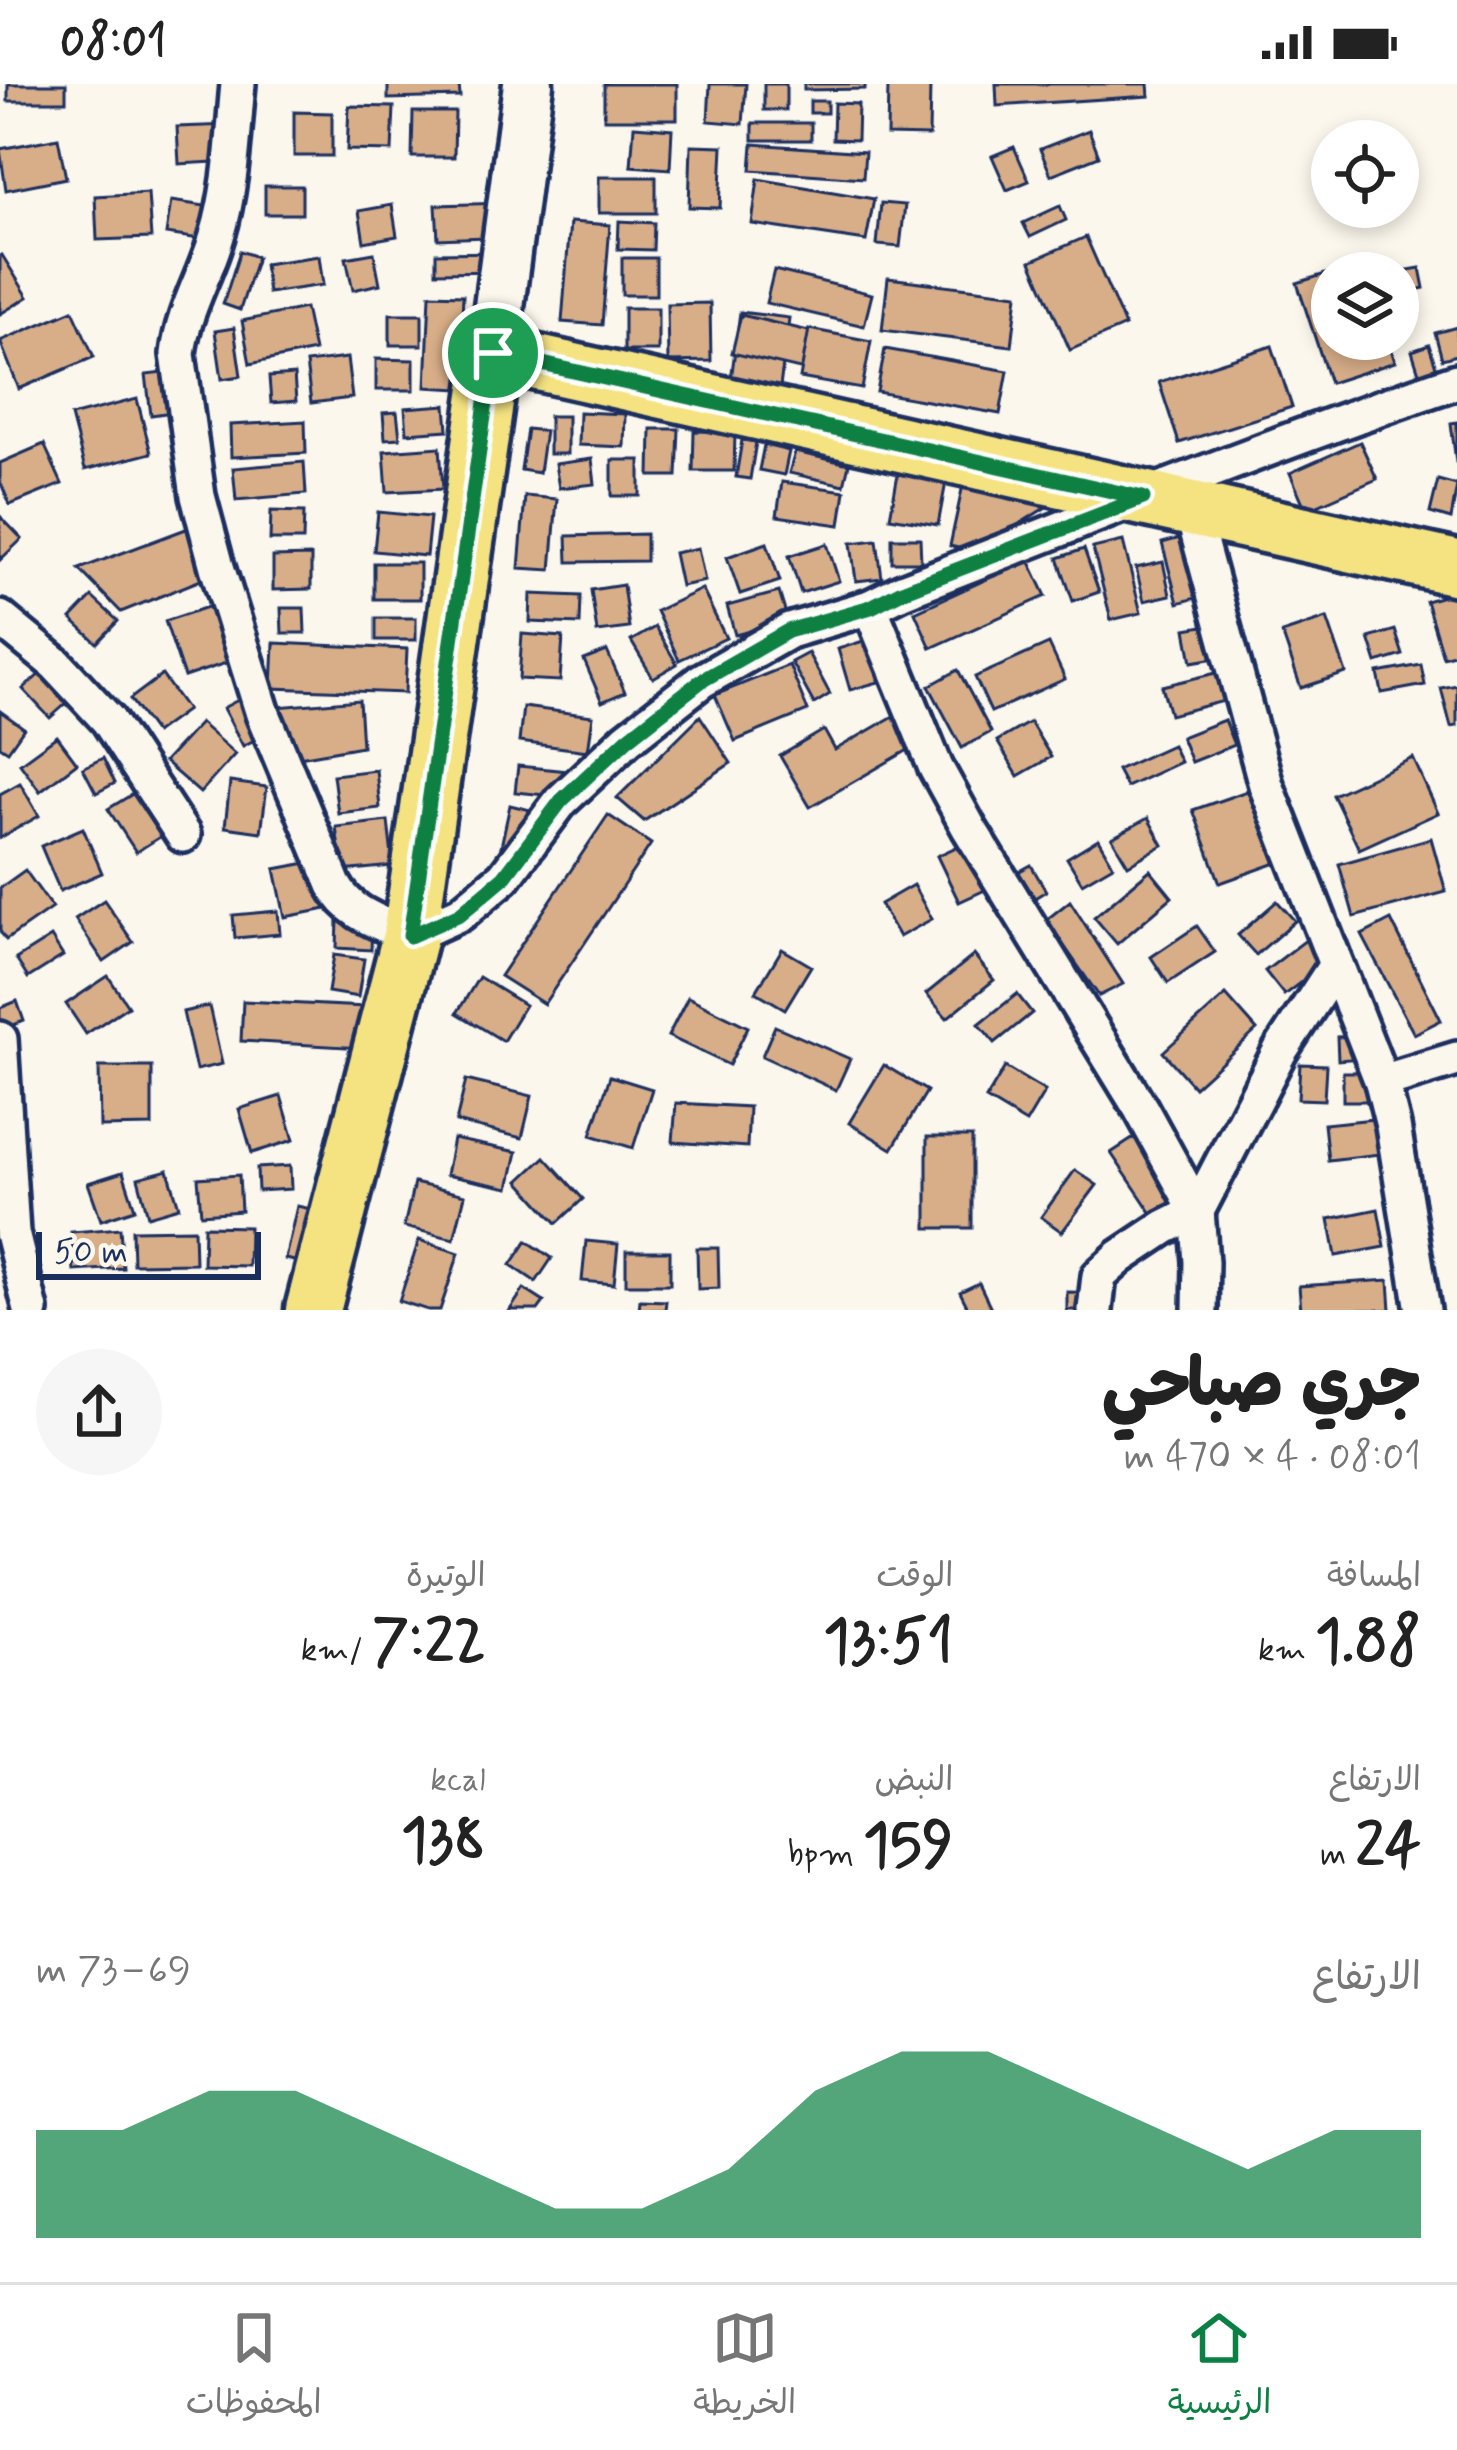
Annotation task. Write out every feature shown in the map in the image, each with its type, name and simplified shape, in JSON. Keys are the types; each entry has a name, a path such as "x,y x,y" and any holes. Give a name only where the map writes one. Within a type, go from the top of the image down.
{"main road":[{"path":"320,1308 410,936 528,84"},
{"path":"493,353 1457,568"}],"street":[{"path":"238,84 230,176 219,230 189,304 178,354 198,496 263,714 334,885 343,902 410,936 460,914 504,877 561,801 627,739 701,681 788,631 871,607 902,591 1167,503 1373,409 1457,381"},
{"path":"1167,503 1266,785 1382,1082 1424,1310"},
{"path":"871,607 936,768 968,828 1141,1108 1197,1211 1200,1310"},
{"path":"0,618 56,664 108,720 183,835"},
{"path":"1095,1310 1099,1276 1165,1227 1197,1211 1280,1052 1336,965"},
{"path":"0,1039 12,1233 31,1310"},
{"path":"1382,1082 1457,1059"}],"building":[{"path":"8,84 66,84 66,101 8,101"},
{"path":"388,84 459,84 460,97 388,99"},
{"path":"604,84 677,84 677,119 604,119"},
{"path":"710,84 746,84 743,124 708,121"},
{"path":"764,84 786,84 786,110 764,110"},
{"path":"804,84 865,84 865,89 804,90"},
{"path":"888,84 930,84 929,136 887,135"},
{"path":"996,84 1148,84 1149,96 997,106"},
{"path":"810,101 827,101 827,113 810,113"},
{"path":"834,103 858,104 857,140 833,139"},
{"path":"349,106 394,107 392,151 347,150"},
{"path":"294,112 332,113 332,156 294,156"},
{"path":"413,112 455,112 454,157 412,157"},
{"path":"753,123 811,123 811,140 753,140"},
{"path":"231,125 233,161 179,164 177,127"},
{"path":"634,126 672,129 670,169 631,166"},
{"path":"1089,130 1099,156 1051,175 1040,149"},
{"path":"58,138 66,178 6,190 0,149"},
{"path":"753,144 865,152 863,178 751,170"},
{"path":"691,145 723,146 720,208 689,207"},
{"path":"1014,147 1029,181 1007,190 992,156"},
{"path":"599,177 656,177 656,213 599,213"},
{"path":"758,179 874,199 866,241 752,224"},
{"path":"265,186 302,186 302,214 265,214"},
{"path":"148,193 151,238 97,240 95,196"},
{"path":"171,201 205,206 200,239 166,234"},
{"path":"507,203 509,236 438,239 436,205"},
{"path":"881,203 905,205 900,247 877,245"},
{"path":"392,205 397,236 364,242 359,211"},
{"path":"1060,206 1066,220 1030,237 1023,223"},
{"path":"619,221 654,223 653,250 618,249"},
{"path":"570,222 610,225 602,325 562,322"},
{"path":"1086,237 1125,326 1070,350 1031,261"},
{"path":"240,251 257,257 240,310 223,304"},
{"path":"503,252 503,271 436,272 436,253"},
{"path":"374,253 380,284 353,290 346,258"},
{"path":"0,256 28,297 0,314"},
{"path":"319,256 323,285 268,293 264,264"},
{"path":"622,258 656,258 656,295 622,295"},
{"path":"774,270 872,294 864,326 766,303"},
{"path":"888,278 1018,294 1012,346 882,330"},
{"path":"1311,279 1311,325 1297,283"},
{"path":"430,294 463,295 459,389 426,387"},
{"path":"710,303 711,361 668,362 667,304"},
{"path":"305,308 314,351 250,364 242,321"},
{"path":"624,308 658,308 658,351 624,351"},
{"path":"73,310 94,357 19,389 0,341"},
{"path":"740,312 789,318 780,387 731,380"},
{"path":"390,314 422,314 422,345 390,345"},
{"path":"741,315 864,344 855,382 732,353"},
{"path":"1457,327 1457,355 1442,359 1435,333"},
{"path":"234,328 241,376 222,379 215,331"},
{"path":"809,329 871,341 862,389 800,378"},
{"path":"1429,345 1437,370 1420,376 1415,360 1419,360 1419,349"},
{"path":"1272,346 1292,407 1179,443 1159,382"},
{"path":"885,349 1008,371 1000,414 877,392"},
{"path":"347,358 352,398 311,403 306,363"},
{"path":"376,359 414,360 414,390 376,390"},
{"path":"1322,360 1394,360 1395,362 1330,383"},
{"path":"190,370 194,409 151,415 146,375"},
{"path":"294,375 296,401 271,403 269,377"},
{"path":"137,399 151,453 85,470 71,416"},
{"path":"446,405 448,430 407,433 405,408"},
{"path":"397,412 400,438 385,439 383,413"},
{"path":"579,412 625,414 624,447 578,445"},
{"path":"549,416 567,416 567,454 549,454"},
{"path":"305,421 306,453 231,457 230,425"},
{"path":"1457,422 1457,462 1456,462 1451,423"},
{"path":"527,429 545,431 539,473 521,470"},
{"path":"651,429 679,429 677,476 650,476"},
{"path":"694,431 735,432 734,471 693,471"},
{"path":"742,440 756,442 750,479 736,477"},
{"path":"1360,442 1377,479 1306,510 1290,473"},
{"path":"44,444 62,484 10,505 0,481 0,463"},
{"path":"764,445 789,451 784,475 759,470"},
{"path":"440,447 443,489 387,492 384,451"},
{"path":"795,452 849,464 844,485 789,473"},
{"path":"592,459 595,484 559,488 555,464"},
{"path":"612,460 640,460 640,496 612,496"},
{"path":"304,462 306,494 236,500 233,468"},
{"path":"898,474 946,482 938,525 890,517"},
{"path":"964,480 1051,504 975,552 950,546"},
{"path":"1438,480 1457,485 1451,519 1430,513"},
{"path":"782,482 845,491 840,525 777,516"},
{"path":"525,496 557,499 551,570 519,568"},
{"path":"271,511 304,512 303,540 270,540"},
{"path":"378,512 430,517 426,556 374,551"},
{"path":"0,516 22,539 0,560"},
{"path":"194,526 216,574 121,612 79,569"},
{"path":"646,534 646,561 568,562 567,536"},
{"path":"1184,537 1200,597 1178,603 1162,543"},
{"path":"892,538 920,538 921,562 892,562"},
{"path":"877,540 882,578 856,581 851,543"},
{"path":"1123,541 1141,613 1111,620 1093,548"},
{"path":"767,543 780,581 740,594 727,557"},
{"path":"827,544 839,581 801,593 789,556"},
{"path":"698,548 705,581 681,586 674,553"},
{"path":"1084,549 1099,592 1073,601 1058,558"},
{"path":"311,556 311,589 273,590 273,557"},
{"path":"1029,560 1046,596 931,648 915,612"},
{"path":"1163,562 1170,595 1144,601 1136,568"},
{"path":"374,563 420,563 420,599 374,599"},
{"path":"623,585 629,628 597,632 591,590"},
{"path":"702,589 726,638 679,660 656,611"},
{"path":"779,592 788,621 735,635 727,606"},
{"path":"1457,592 1457,653 1443,657 1426,601"},
{"path":"531,594 581,596 580,624 530,622"},
{"path":"92,597 118,621 97,643 71,619"},
{"path":"220,603 238,659 184,677 165,621"},
{"path":"281,608 304,608 305,633 282,633"},
{"path":"376,618 416,618 416,640 376,640"},
{"path":"1327,618 1346,673 1301,688 1282,633"},
{"path":"1220,623 1227,656 1192,662 1186,629"},
{"path":"655,627 677,664 653,678 631,641"},
{"path":"1395,630 1403,655 1377,663 1369,638"},
{"path":"522,634 563,637 560,681 519,679"},
{"path":"873,638 886,680 850,690 838,649"},
{"path":"274,643 407,649 405,693 272,688"},
{"path":"1049,644 1065,679 991,712 975,677"},
{"path":"607,651 625,692 602,702 584,660"},
{"path":"808,653 830,694 814,704 791,662"},
{"path":"51,664 78,693 50,718 23,689"},
{"path":"789,665 808,711 735,741 715,695"},
{"path":"1421,665 1425,685 1382,693 1378,673"},
{"path":"958,670 991,732 962,748 929,686"},
{"path":"1220,672 1228,700 1170,715 1162,686"},
{"path":"162,675 187,710 155,733 130,699"},
{"path":"1457,685 1457,726 1451,727 1441,688"},
{"path":"255,691 275,729 243,746 223,708"},
{"path":"359,700 362,746 299,757 276,707"},
{"path":"523,707 593,716 588,751 519,742"},
{"path":"0,711 24,728 8,751 0,746"},
{"path":"897,714 915,746 810,807 780,756 824,730 835,750"},
{"path":"700,716 731,763 644,821 617,798"},
{"path":"1224,720 1234,745 1191,762 1181,737"},
{"path":"1030,722 1051,757 1018,776 997,741"},
{"path":"200,723 235,754 200,793 164,762"},
{"path":"57,736 77,763 40,791 20,763"},
{"path":"1172,745 1180,762 1126,787 1117,770"},
{"path":"103,758 115,783 96,793 83,768"},
{"path":"1413,758 1438,813 1359,849 1333,795"},
{"path":"518,766 579,772 576,798 515,792"},
{"path":"376,770 380,808 338,813 333,775"},
{"path":"230,782 267,787 261,832 225,827"},
{"path":"20,783 39,816 0,838 0,794"},
{"path":"1270,783 1296,856 1220,883 1193,810"},
{"path":"144,787 171,830 136,852 108,809"},
{"path":"510,805 551,815 541,860 500,851"},
{"path":"608,815 651,844 544,1004 500,976"},
{"path":"1148,818 1163,845 1128,865 1112,838"},
{"path":"388,821 393,866 342,871 336,827"},
{"path":"83,828 102,873 60,891 41,846"},
{"path":"1431,838 1446,892 1354,917 1339,864"},
{"path":"1098,839 1113,865 1082,883 1067,858"},
{"path":"965,843 987,889 959,902 937,856"},
{"path":"328,859 337,907 285,917 275,869"},
{"path":"1031,865 1046,891 1025,904 1009,877"},
{"path":"25,870 52,908 6,940 0,931 0,888"},
{"path":"1150,870 1172,897 1117,944 1094,917"},
{"path":"913,885 932,919 899,937 880,904"},
{"path":"104,900 133,942 104,962 75,919"},
{"path":"1070,901 1123,984 1099,996 1046,920"},
{"path":"1277,901 1295,921 1256,955 1238,935"},
{"path":"278,911 280,934 235,938 233,915"},
{"path":"338,920 372,922 371,950 337,948"},
{"path":"1391,920 1441,1020 1414,1034 1362,935"},
{"path":"1197,926 1215,952 1168,983 1151,957"},
{"path":"1311,936 1330,960 1284,995 1265,971"},
{"path":"51,937 63,956 28,978 16,959"},
{"path":"782,949 811,966 785,1009 756,992"},
{"path":"334,955 364,959 358,997 328,992"},
{"path":"974,955 994,980 947,1018 926,994"},
{"path":"108,976 128,1006 86,1034 66,1004"},
{"path":"479,977 525,1005 503,1041 457,1013"},
{"path":"1017,994 1032,1013 995,1043 979,1024"},
{"path":"1226,995 1257,1030 1194,1087 1163,1052"},
{"path":"688,997 748,1027 729,1065 668,1036"},
{"path":"17,1001 24,1021 0,1030 0,1008"},
{"path":"243,1001 365,1007 363,1048 241,1041"},
{"path":"209,1006 222,1064 196,1070 183,1012"},
{"path":"775,1026 850,1059 836,1090 762,1056"},
{"path":"1361,1036 1362,1058 1338,1060 1337,1037"},
{"path":"1300,1064 1326,1065 1324,1100 1298,1099"},
{"path":"884,1065 927,1091 892,1149 849,1123"},
{"path":"99,1067 152,1067 152,1126 100,1127"},
{"path":"1005,1067 1045,1091 1026,1123 986,1099"},
{"path":"1343,1072 1369,1072 1369,1101 1343,1101"},
{"path":"610,1076 652,1089 633,1148 591,1135"},
{"path":"466,1080 532,1096 522,1138 456,1122"},
{"path":"281,1096 294,1140 252,1153 239,1109"},
{"path":"676,1103 749,1107 747,1147 673,1142"},
{"path":"1384,1118 1388,1153 1328,1160 1324,1124"},
{"path":"1146,1130 1188,1193 1153,1215 1111,1153"},
{"path":"927,1137 972,1137 972,1228 927,1228"},
{"path":"453,1139 517,1152 509,1188 446,1175"},
{"path":"545,1157 583,1199 557,1223 519,1181"},
{"path":"290,1166 291,1189 258,1191 257,1168"},
{"path":"168,1170 179,1207 148,1216 138,1178"},
{"path":"1075,1170 1097,1185 1062,1232 1041,1217"},
{"path":"123,1172 135,1209 101,1220 88,1183"},
{"path":"239,1175 241,1211 201,1214 198,1178"},
{"path":"414,1183 465,1195 454,1239 404,1227"},
{"path":"297,1206 348,1217 337,1270 285,1259"},
{"path":"1378,1209 1385,1247 1336,1256 1329,1219"},
{"path":"204,1226 249,1227 248,1266 203,1265"},
{"path":"120,1228 123,1268 74,1271 71,1232"},
{"path":"194,1229 195,1263 133,1264 132,1230"},
{"path":"419,1240 459,1253 440,1310 399,1301"},
{"path":"527,1241 552,1258 536,1282 511,1265"},
{"path":"586,1241 618,1244 614,1284 582,1281"},
{"path":"697,1248 718,1248 719,1288 698,1289"},
{"path":"626,1251 670,1251 670,1284 626,1284"},
{"path":"1389,1280 1391,1310 1301,1310 1299,1286"},
{"path":"979,1283 992,1310 969,1310 960,1292"},
{"path":"524,1289 544,1302 538,1310 510,1310"},
{"path":"1067,1292 1109,1293 1108,1310 1067,1310"},
{"path":"640,1300 666,1301 665,1310 639,1310"}],"route":[{"path":"493,353 1143,498 871,607 788,631 701,681 627,739 561,801 504,877 460,914 410,936 493,353"}]}
